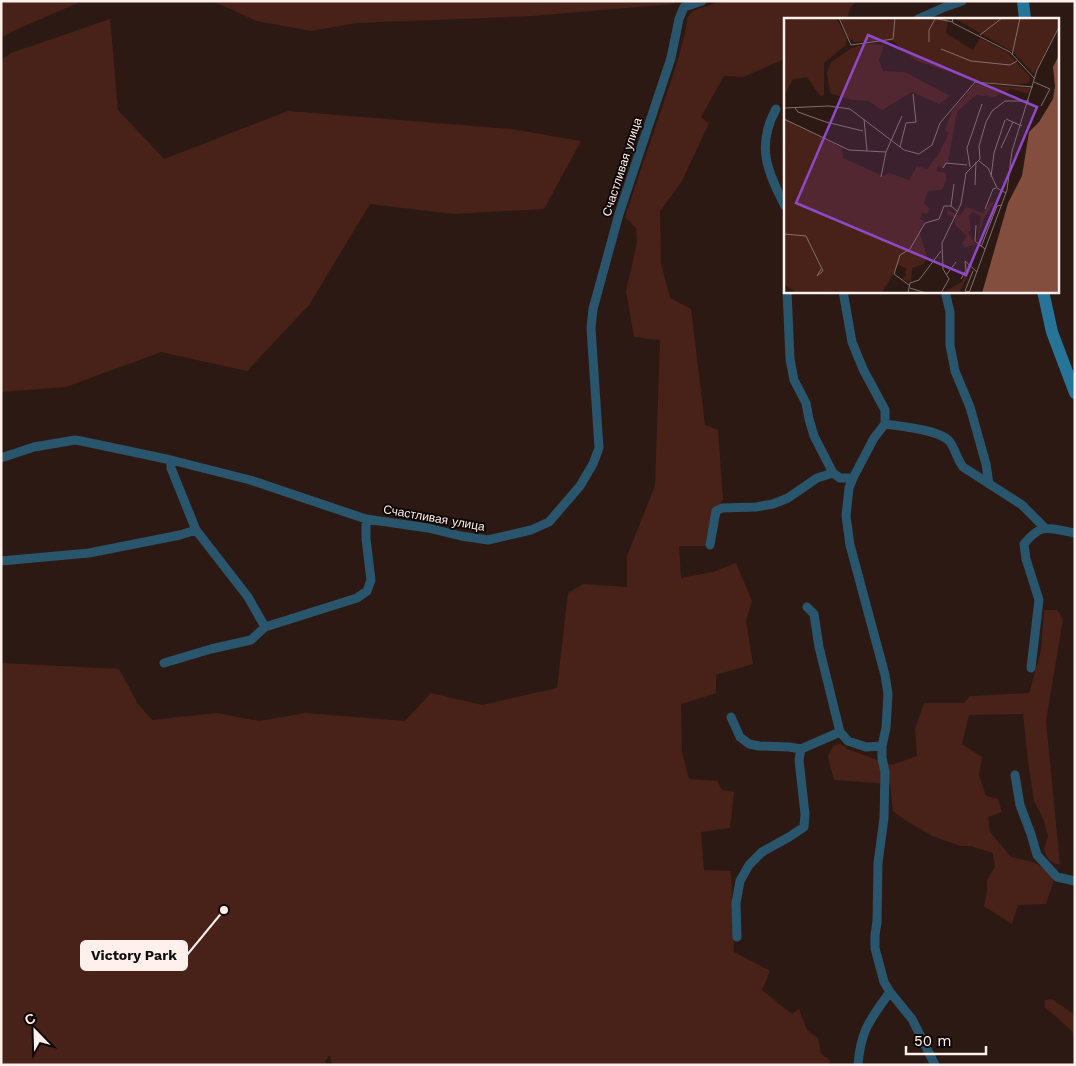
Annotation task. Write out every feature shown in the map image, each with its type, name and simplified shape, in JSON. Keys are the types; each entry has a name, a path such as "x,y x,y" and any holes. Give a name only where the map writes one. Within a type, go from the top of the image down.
{"street":[{"name":"Счастливая улица","path":"1,458 34,447 81,440 250,480 366,519 428,528 461,536 488,540 531,530 549,522 580,486 593,464 599,448 590,328 593,308 618,214 671,58 679,19 684,7 702,1"},
{"path":"920,18 962,1"},
{"path":"1023,1 1025,18"},
{"path":"776,109 766,136 766,157 769,173 784,204"},
{"path":"787,292 790,360 794,380 806,403 814,436 833,473 840,478 853,478"},
{"path":"843,292 852,342 863,370 886,410 885,424 874,438 853,478 846,516 850,546 885,676 888,694 886,728 882,746 885,772 884,818 878,862 877,922 874,948 884,982 912,1019 935,1065"},
{"path":"945,292 950,312 950,345 955,371 970,407 986,464 989,484"},
{"path":"1043,292 1052,332 1075,393"},
{"path":"885,424 937,433 949,440 957,459 963,467 1022,505 1045,528"},
{"path":"171,460 171,468 196,530 248,597 265,627"},
{"path":"710,544 716,510 773,504 788,498 817,478 833,473"},
{"path":"164,663 211,649 251,640 265,627 357,598 367,590 371,580 366,539 366,519"},
{"path":"1031,668 1040,600 1026,559 1024,544 1034,532 1045,528 1075,533"},
{"path":"1,561 89,553 180,535 196,530"},
{"path":"807,607 814,614 819,647 840,732 848,741 866,747 882,746"},
{"path":"731,717 740,737 749,744 759,746 789,747 801,750 840,732"},
{"path":"737,937 736,903 740,882 749,865 762,852 804,826 805,814 799,760 801,750"},
{"path":"1015,775 1020,805 1037,855 1057,877 1075,881"},
{"path":"858,1065 865,1030 890,992"}],"shaded area":[{"path":"1,1 82,1 1,38"},
{"path":"212,1 681,1 673,4 532,16 357,23 311,31 257,21"},
{"path":"721,1 857,1 850,8 847,18 784,18 784,59 743,77 724,76 701,117 709,123 682,181 660,211 661,263 670,298 691,309 705,425 718,430 723,500 712,511 708,546 679,546 681,578 713,572 736,563 752,601 746,621 753,664 716,675 716,693 681,704 682,752 689,779 717,781 722,790 734,792 730,828 701,832 704,870 731,871 734,952 770,971 762,990 792,1014 799,1009 807,1030 818,1038 821,1054 830,1060 829,1065 332,1065 330,1055 325,1061 326,1065 1,1065 1,663 119,669 138,704 152,720 217,713 259,721 305,713 405,721 431,693 482,705 557,688 568,593 583,584 627,587 627,556 655,486 660,340 634,337 626,291 637,243 636,228 625,217 678,60 687,18 693,11"},
{"path":"110,19 118,110 164,159 288,111 511,129 581,141 544,209 453,214 370,204 309,305 247,371 161,352 66,387 1,392 1,60 11,53"},
{"path":"1044,610 1057,610 1063,619 1046,721 1060,865 1049,860 1044,849 1048,836 1043,818 1034,801 1023,714 969,715 962,744 982,757 979,775 986,796 998,799 1002,812 988,817 990,832 1011,857 1036,863 1050,874 1054,880 1046,904 1018,905 1012,924 984,906 987,880 995,867 993,853 970,846 961,846 932,836 905,820 893,811 890,784 834,780 828,756 833,746 840,744 850,750 892,765 917,756 915,729 924,703 964,703 970,696 1029,693 1041,651"},
{"path":"1052,999 1075,1015 1075,1043 1072,1031 1045,1007 1045,1000"}],"place":[{"name":"Victory Park","path":"224,910"}]}
